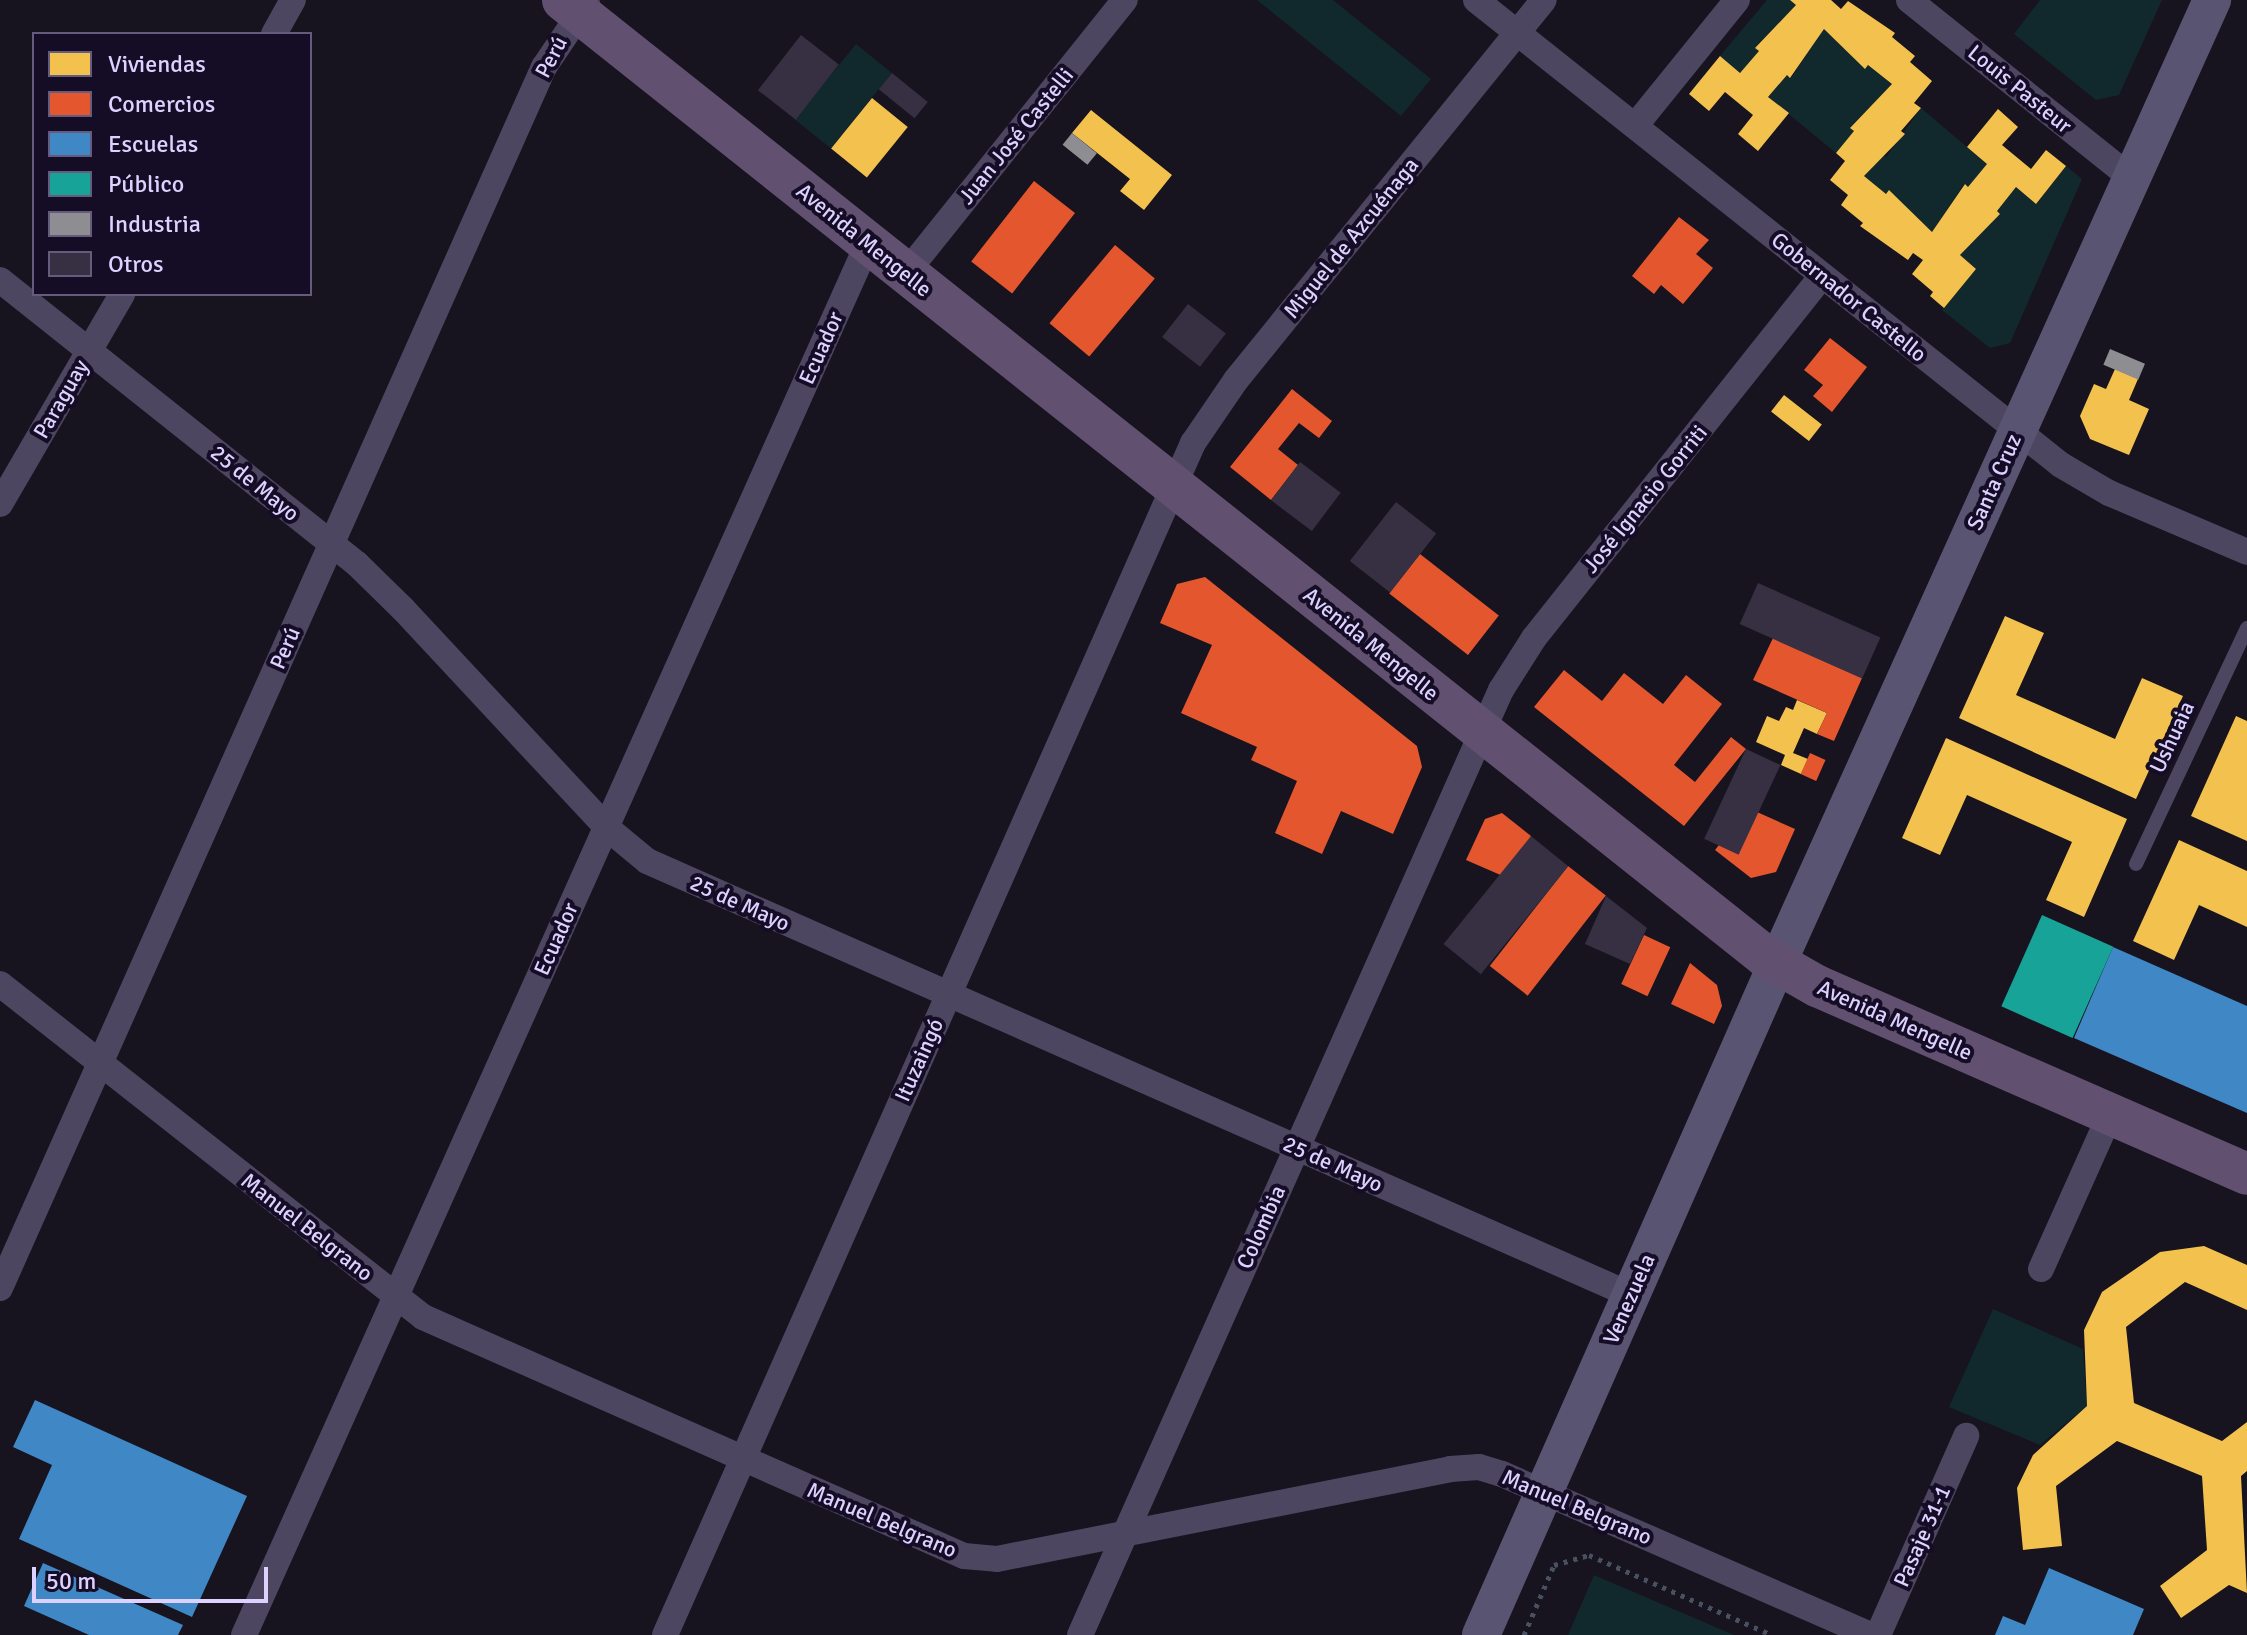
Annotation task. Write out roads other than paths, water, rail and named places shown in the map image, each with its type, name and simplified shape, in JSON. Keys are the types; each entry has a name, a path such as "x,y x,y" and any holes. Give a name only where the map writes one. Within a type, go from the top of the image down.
{"main road":[{"name":"Santa Cruz","path":"1777,964 2212,0"},
{"name":"Avenida Mengelle","path":"577,4 868,243 1777,964 1817,986 2247,1174"},
{"name":"Venezuela","path":"1481,1635 1777,964"}],"street":[{"path":"275,32 293,0"},
{"name":"Juan José Castelli","path":"906,273 1125,0"},
{"name":"Gobernador Castello","path":"1476,0 2017,431 2084,480 2247,552"},
{"name":"Miguel de Azcuénaga","path":"1173,486 1193,443 1220,400 1544,0"},
{"path":"1635,126 1737,0"},
{"name":"Louis Pasteur","path":"1909,0 2131,178"},
{"name":"Perú","path":"0,1288 544,67 577,4"},
{"name":"Ecuador","path":"244,1635 868,243"},
{"name":"José Ignacio Gorriti","path":"1481,731 1501,690 1534,638 1822,276"},
{"name":"25 de Mayo","path":"0,280 331,544 403,609 606,827 634,852 660,868 1631,1295"},
{"name":"Paraguay","path":"0,504 121,296"},
{"name":"Ituzaingó","path":"665,1635 1173,486"},
{"name":"Colombia","path":"1080,1635 1481,731"},
{"name":"Manuel Belgrano","path":"0,984 395,1297 449,1330 975,1559 997,1559 1465,1467 1491,1470 1870,1635"},
{"path":"2041,1269 2110,1115"},
{"name":"Pasaje 31-1","path":"1878,1635 1966,1436"}],"lane":[{"name":"Ushuaia","path":"2136,864 2247,628"}]}
